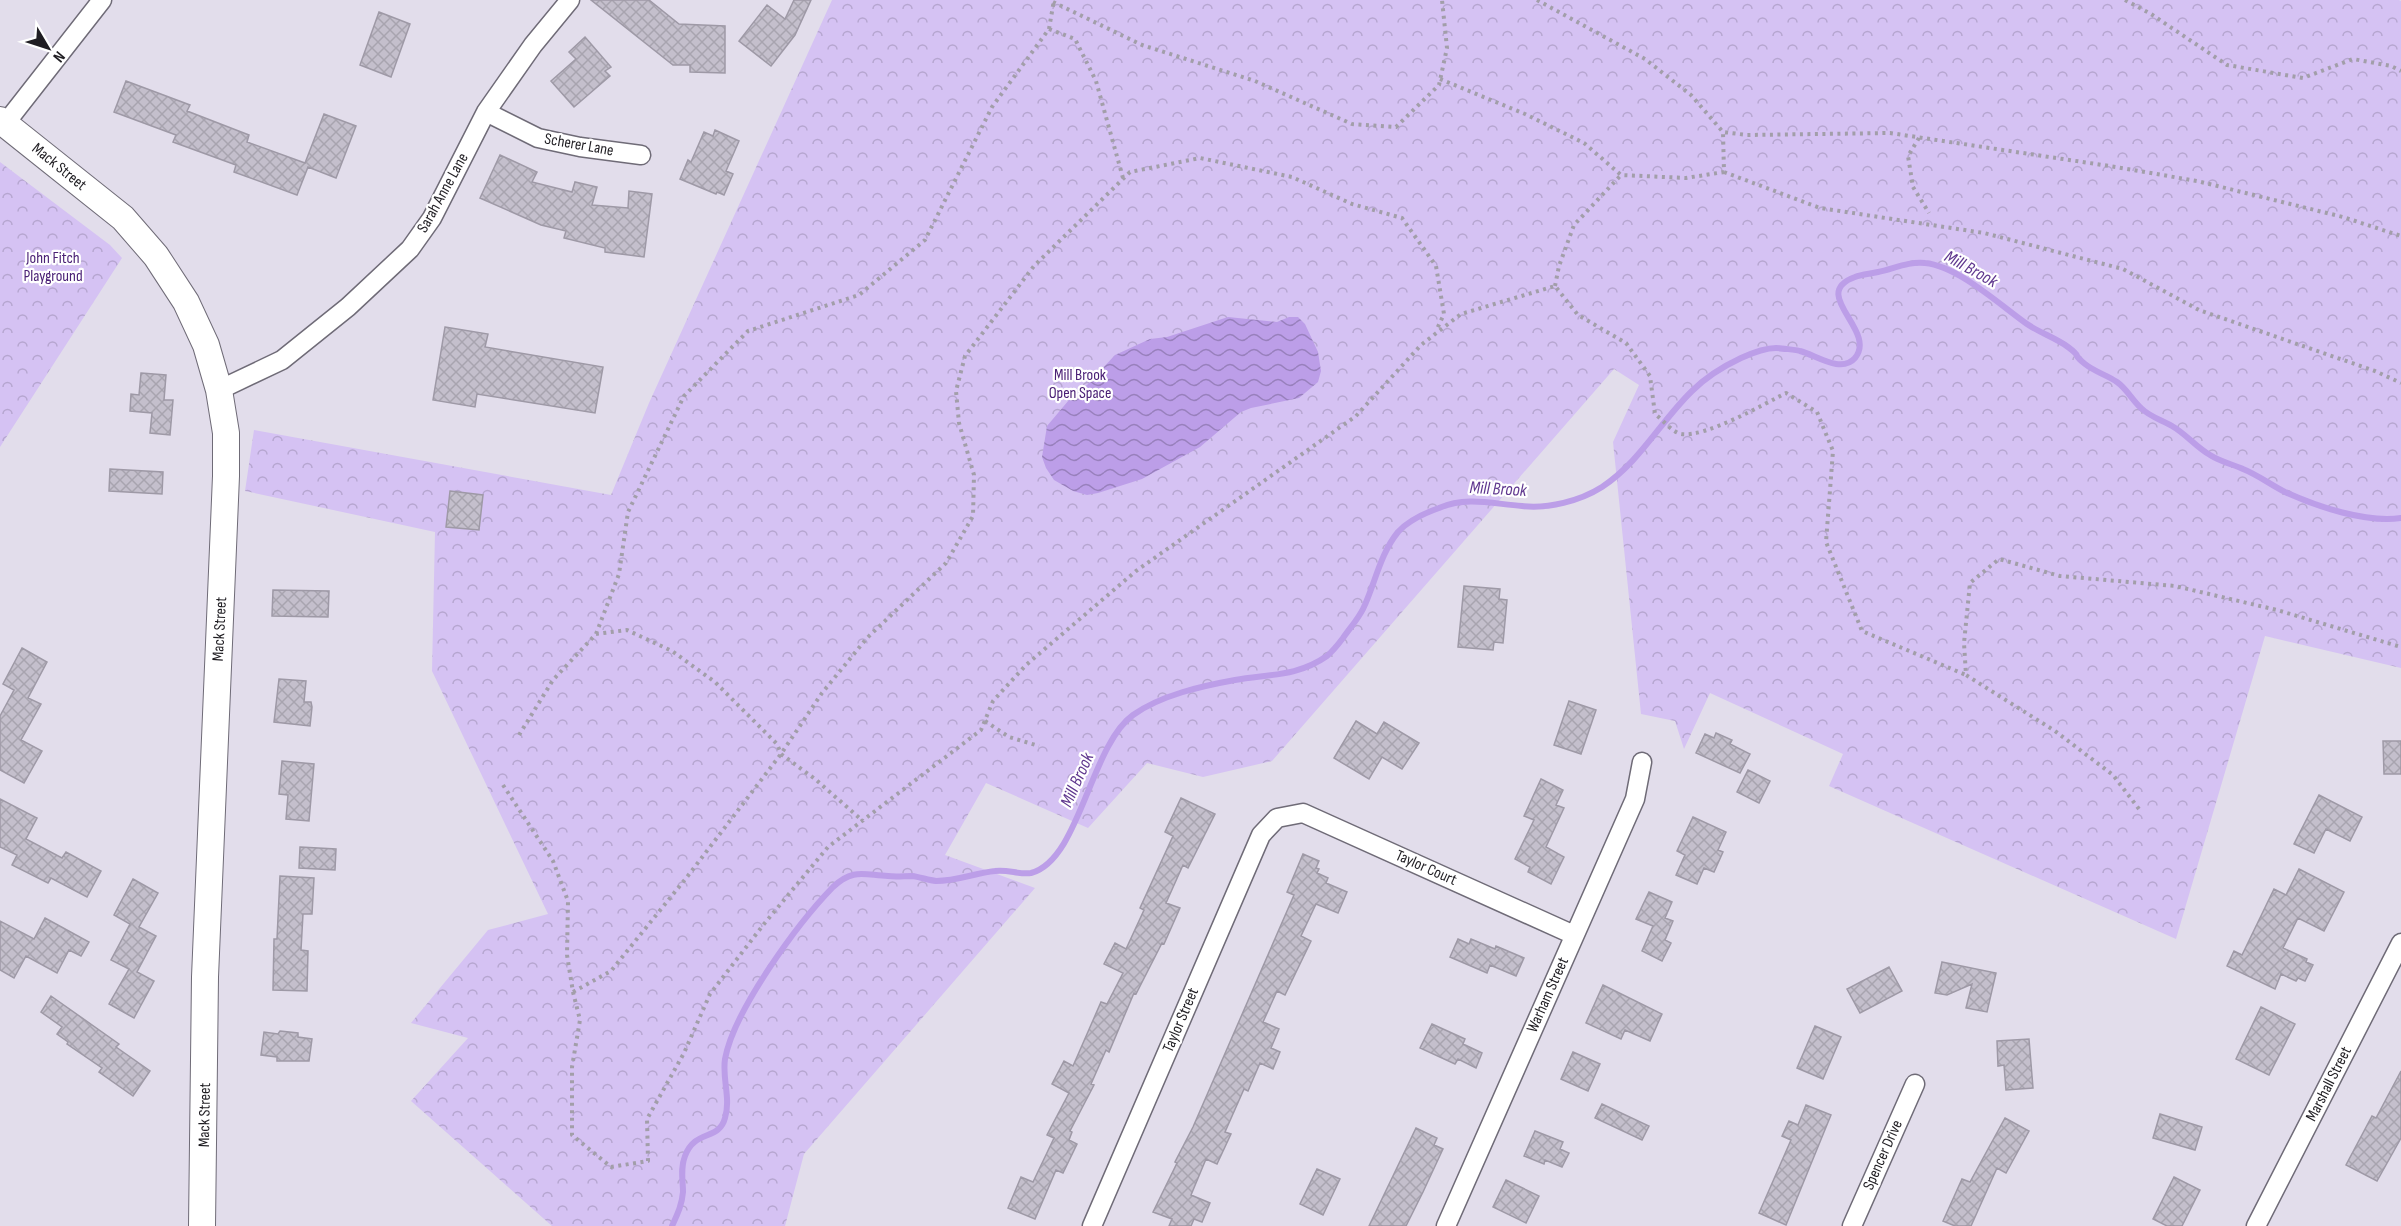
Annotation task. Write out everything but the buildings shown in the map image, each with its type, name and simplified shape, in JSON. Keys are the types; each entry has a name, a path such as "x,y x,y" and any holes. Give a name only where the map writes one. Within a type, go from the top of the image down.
{"street":[{"path":"3,122 102,0"},
{"name":"Sarah Anne Lane","path":"219,390 282,360 348,307 410,249 432,218 486,112 533,45 570,0"},
{"name":"Scherer Lane","path":"486,112 538,138 580,147 641,155"},
{"name":"Mack Street","path":"3,122 123,218 156,256 186,302 206,345 219,390 226,433 226,476 206,977 202,1226"},
{"name":"Warham Street","path":"1446,1226 1635,799 1641,762"},
{"name":"Taylor Court","path":"1276,818 1303,813 1574,936"},
{"name":"Taylor Street","path":"1092,1226 1261,835 1276,818"},
{"name":"Marshall Street","path":"2256,1226 2401,943"},
{"name":"Spencer Drive","path":"1852,1226 1915,1084"}],"path":[{"path":"519,735 553,680 596,634 619,574 628,512 684,396 748,331 859,295 925,240 992,107 1049,29 1053,1 1142,45 1255,81 1352,124 1396,127 1439,85 1447,48 1442,0"},
{"path":"1537,0 1645,59 1691,94 1723,132 1724,172"},
{"path":"2125,0 2151,14 2227,65 2303,78 2353,59 2391,66 2401,71"},
{"path":"1049,29 1076,39 1096,81 1123,178"},
{"path":"1440,79 1525,114 1584,142 1621,175 1686,178 1724,172 1820,208 1984,233 2123,269 2199,310 2375,371 2401,383"},
{"path":"1723,132 1747,135 1890,134 1919,138 2197,181 2343,217 2401,236"},
{"path":"1919,138 1908,156 1913,187 1929,213"},
{"path":"573,992 611,971 782,754 822,693 867,638 946,563 973,516 974,475 959,423 956,391 965,356 1034,266 1130,172 1200,158 1292,177 1352,204 1402,218 1436,266 1444,314 1434,335"},
{"path":"1621,175 1574,225 1559,266 1555,286 1578,315 1626,343 1650,376 1655,414 1678,433 1686,434 1726,424 1786,393 1817,412 1833,452 1826,542 1862,631 1966,675 2055,731 2113,775 2139,808"},
{"path":"503,785 553,861 568,901 567,955 580,1020 573,1067 572,1135 611,1167 648,1161 647,1119 684,1053 710,994 828,847 981,730 993,701 1026,665 1136,571 1356,416 1421,345 1461,314 1555,286"},
{"path":"1966,675 1964,643 1970,583 1999,559 2060,576 2175,586 2277,610 2401,647"},
{"path":"596,634 627,630 672,651 715,682 777,744 782,754 863,821"},
{"path":"985,721 1010,737 1039,747"}],"green space":[{"name":"Mill Brook Open Space","path":"832,0 2399,0 2401,1 2401,668 2265,636 2176,939 1829,786 1843,754 1710,693 1684,749 1675,721 1641,714 1613,442 1639,385 1614,369 1272,761 1203,777 1147,763 1088,828 986,783 945,855 1035,888 804,1154 785,1226 552,1226 411,1101 468,1038 411,1023 488,930 548,914 432,671 435,532 245,491 254,430 611,495 649,403"},
{"name":"John Fitch Playground","path":"0,162 110,245 122,258 0,447"}],"water":[{"path":"1228,317 1277,322 1289,317 1298,317 1305,324 1318,352 1321,371 1318,382 1299,398 1241,412 1200,447 1142,479 1087,495 1073,491 1054,480 1042,457 1047,426 1074,394 1087,385 1115,355 1150,339 1167,337"}],"waterway":[{"name":"Mill Brook","path":"672,1226 683,1192 682,1170 685,1156 689,1148 700,1138 718,1130 725,1118 727,1111 725,1059 741,1017 769,968 786,944 840,881 859,874 912,876 944,881 988,872 1031,873 1048,864 1062,847 1106,751 1118,730 1133,715 1156,702 1182,692 1235,680 1282,674 1316,663 1334,650 1359,616 1387,550 1398,532 1407,524 1434,510 1460,502 1532,507 1564,503 1593,492 1628,466 1697,386 1715,372 1745,356 1776,348 1799,351 1836,364 1849,362 1855,358 1860,347 1858,336 1840,303 1838,293 1842,284 1855,277 1919,263 1951,271 2027,324 2068,347 2089,367 2121,385 2145,411 2177,429 2214,457 2249,471 2285,492 2327,508 2358,516 2401,518"}]}
